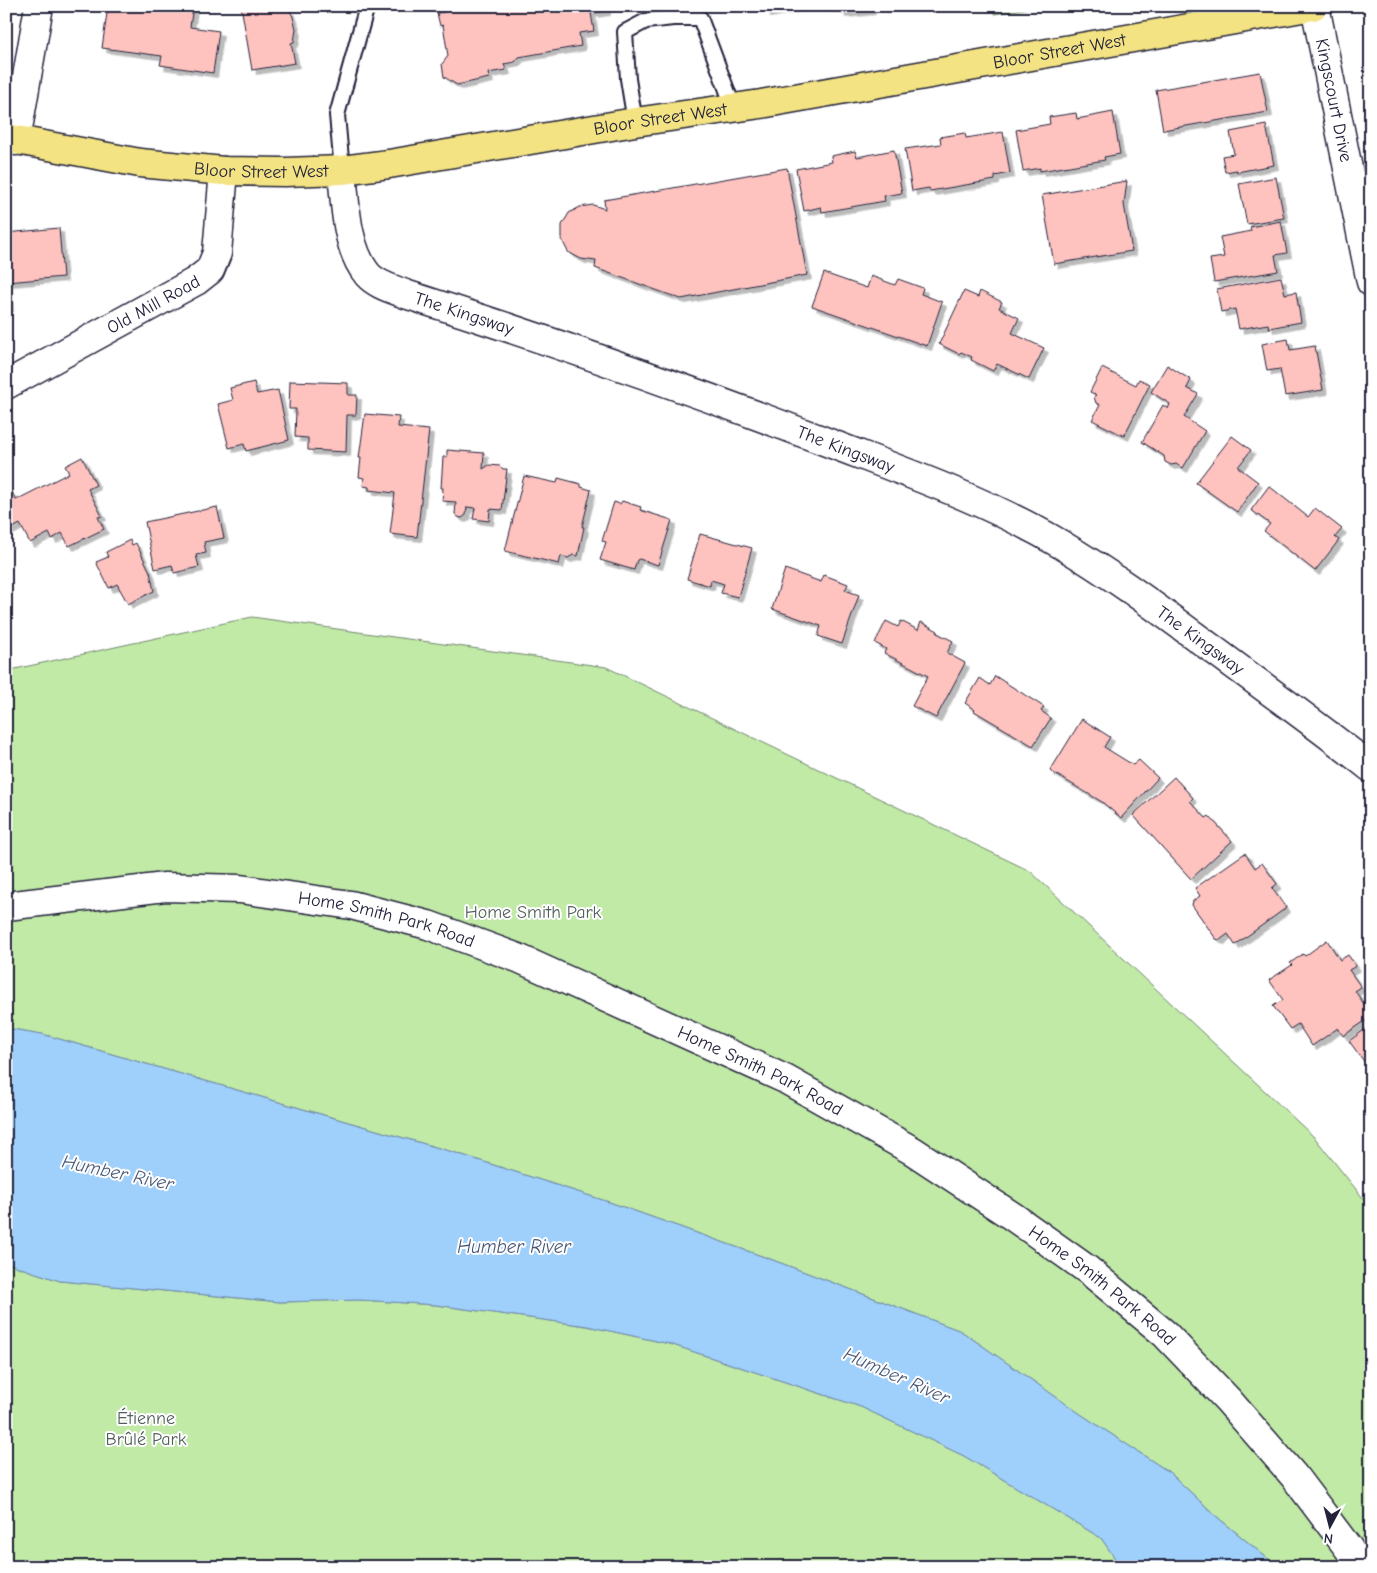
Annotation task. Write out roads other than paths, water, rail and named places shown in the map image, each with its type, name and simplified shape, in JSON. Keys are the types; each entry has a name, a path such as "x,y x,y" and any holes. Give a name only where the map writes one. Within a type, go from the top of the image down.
{"main road":[{"name":"Bloor Street West","path":"11,140 140,163 224,171 285,172 342,170 389,164 635,122 734,109 1314,6"}],"street":[{"path":"11,140 39,6"},
{"name":"Kingscourt Drive","path":"1314,6 1371,282"},
{"name":"The Kingsway","path":"342,170 352,244 360,263 368,275 380,284 772,421 931,482 1010,517 1061,544 1134,591 1306,717 1371,768"},
{"name":"Old Mill Road","path":"6,385 196,282 210,270 217,253 224,171"},
{"name":"Home Smith Park Road","path":"6,906 165,887 240,889 351,905 428,925 518,958 785,1079 914,1151 1004,1211 1088,1270 1165,1334 1228,1400 1294,1476 1349,1549 1360,1567"}],"lane":[{"path":"342,170 337,115 367,6"},
{"path":"635,122 628,79 625,32 646,21 700,18 734,109"}],"water":[{"name":"Humber River","path":"6,1028 42,1034 456,1153 612,1203 770,1259 961,1331 1082,1415 1169,1472 1216,1516 1278,1567 1121,1567 1101,1538 964,1456 861,1407 670,1344 587,1326 436,1305 360,1300 280,1302 60,1281 6,1263"}],"park label":[{"name":"Home Smith Park","path":"533,912"},
{"name":"Étienne Brûlé Park","path":"146,1428"}]}
